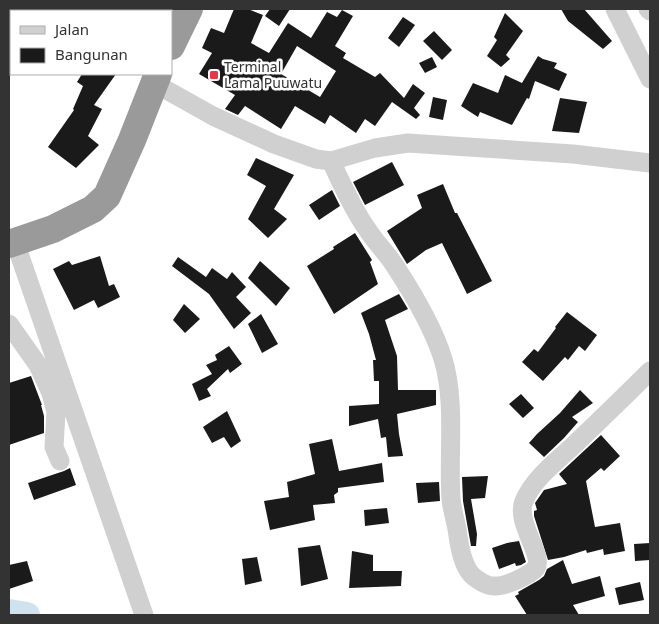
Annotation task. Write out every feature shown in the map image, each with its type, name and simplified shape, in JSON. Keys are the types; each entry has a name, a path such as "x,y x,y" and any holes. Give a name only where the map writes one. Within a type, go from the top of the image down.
{"highway":[{"path":"172,43 181,12"},
{"path":"12,243 53,229 93,209 108,196 156,78"}],"street":[{"path":"615,9 650,79"},
{"path":"156,78 214,116 274,144 316,159 331,161 375,148 408,142 573,154 650,163"},
{"path":"331,161 366,229 395,266 420,308 443,360 450,416 451,500 461,551 469,572 479,581 492,586 504,585 521,578 536,567 538,562 536,552 527,534 523,518 523,502 539,477 650,371"},
{"path":"12,243 144,615"},
{"path":"9,324 38,365 51,394 56,412 54,446 60,461"}],"building":[{"path":"234,9 248,9 263,15 251,43 269,53 288,23 311,38 327,12 337,17 342,10 353,16 335,46 346,53 343,58 375,77 380,73 404,98 413,84 425,93 414,108 420,115 416,119 392,102 375,126 365,119 356,133 330,115 325,124 295,106 281,129 245,106 238,115 225,109 235,95 199,74 212,53 202,48 211,28 224,33","holes":["297,46 336,71 320,97 281,74"]},
{"path":"270,9 290,9 279,26 265,16"},
{"path":"561,9 584,9 612,41 603,49 568,21"},
{"path":"505,13 523,31 506,55 510,59 501,67 487,56 497,40 494,37"},
{"path":"403,17 415,25 399,47 388,38"},
{"path":"434,31 452,50 442,60 423,41"},
{"path":"538,56 557,63 554,68 567,74 559,91 535,81 529,99 527,98 512,125 480,112 478,117 461,106 473,83 498,93 505,75 522,83"},
{"path":"432,57 437,67 425,73 419,63"},
{"path":"81,75 115,75 94,105 102,109 88,136 99,145 76,168 48,147 74,110 83,86 77,82"},
{"path":"433,97 447,100 443,120 429,117"},
{"path":"560,98 587,102 579,133 552,131"},
{"path":"256,158 294,175 274,209 287,219 268,238 248,219 266,186 247,175"},
{"path":"392,162 404,185 365,205 353,182"},
{"path":"443,184 455,213 457,213 492,281 467,294 442,243 426,250 407,264 387,231 422,208 417,195"},
{"path":"332,190 340,206 319,220 309,205"},
{"path":"355,233 372,260 370,262 378,284 334,314 307,266"},
{"path":"100,256 109,286 114,284 120,297 98,308 94,300 74,310 53,269 69,261 72,265"},
{"path":"178,257 206,277 212,268 227,279 232,272 246,287 236,297 251,313 234,329 209,294 172,266"},
{"path":"260,261 290,288 276,306 248,278"},
{"path":"399,294 408,309 385,320 397,356 398,390 436,390 436,405 397,414 403,456 388,457 386,437 381,438 378,419 349,426 349,406 379,404 379,381 374,381 373,360 376,360 361,313"},
{"path":"184,304 200,319 185,333 173,320"},
{"path":"567,312 597,335 585,351 579,346 568,360 565,357 543,381 522,362 534,349 538,352"},
{"path":"261,314 278,344 262,353 248,324"},
{"path":"229,346 242,364 230,373 228,369 207,389 211,396 199,401 192,384 212,374 206,365 217,360 215,355"},
{"path":"31,376 42,405 44,433 9,445 9,383"},
{"path":"580,390 593,403 572,417 578,422 544,457 529,443 560,413"},
{"path":"521,394 534,408 523,418 509,404"},
{"path":"227,411 241,441 231,448 224,437 212,443 203,427"},
{"path":"601,435 620,456 604,471 601,468 586,481 595,527 620,523 625,551 604,555 603,549 587,553 586,550 548,560 534,516 534,511 537,510 535,503 544,490 567,484 559,474"},
{"path":"332,439 339,471 382,463 384,482 338,488 338,492 334,495 335,503 313,505 315,520 270,530 264,501 289,497 287,482 315,474 309,444"},
{"path":"70,468 76,485 34,500 28,483"},
{"path":"488,476 485,498 471,499 477,534 476,546 471,546 463,501 462,477"},
{"path":"439,482 440,501 418,503 416,483"},
{"path":"387,508 389,523 365,526 364,510"},
{"path":"519,541 526,562 516,566 515,563 499,569 492,548"},
{"path":"650,543 650,560 635,561 634,544"},
{"path":"320,545 328,579 301,586 298,548"},
{"path":"352,551 373,555 373,571 402,571 401,586 349,588"},
{"path":"257,557 262,581 245,585 242,559"},
{"path":"563,560 572,584 600,576 605,596 573,605 579,615 527,615 515,596 519,594 518,592 544,576 547,569"},
{"path":"27,561 33,581 9,589 9,565"},
{"path":"640,582 644,600 619,605 615,588"}],"waterway":[{"path":"9,612 27,615"}],"place":[{"name":"Terminal Lama Puuwatu","path":"214,75"}]}
